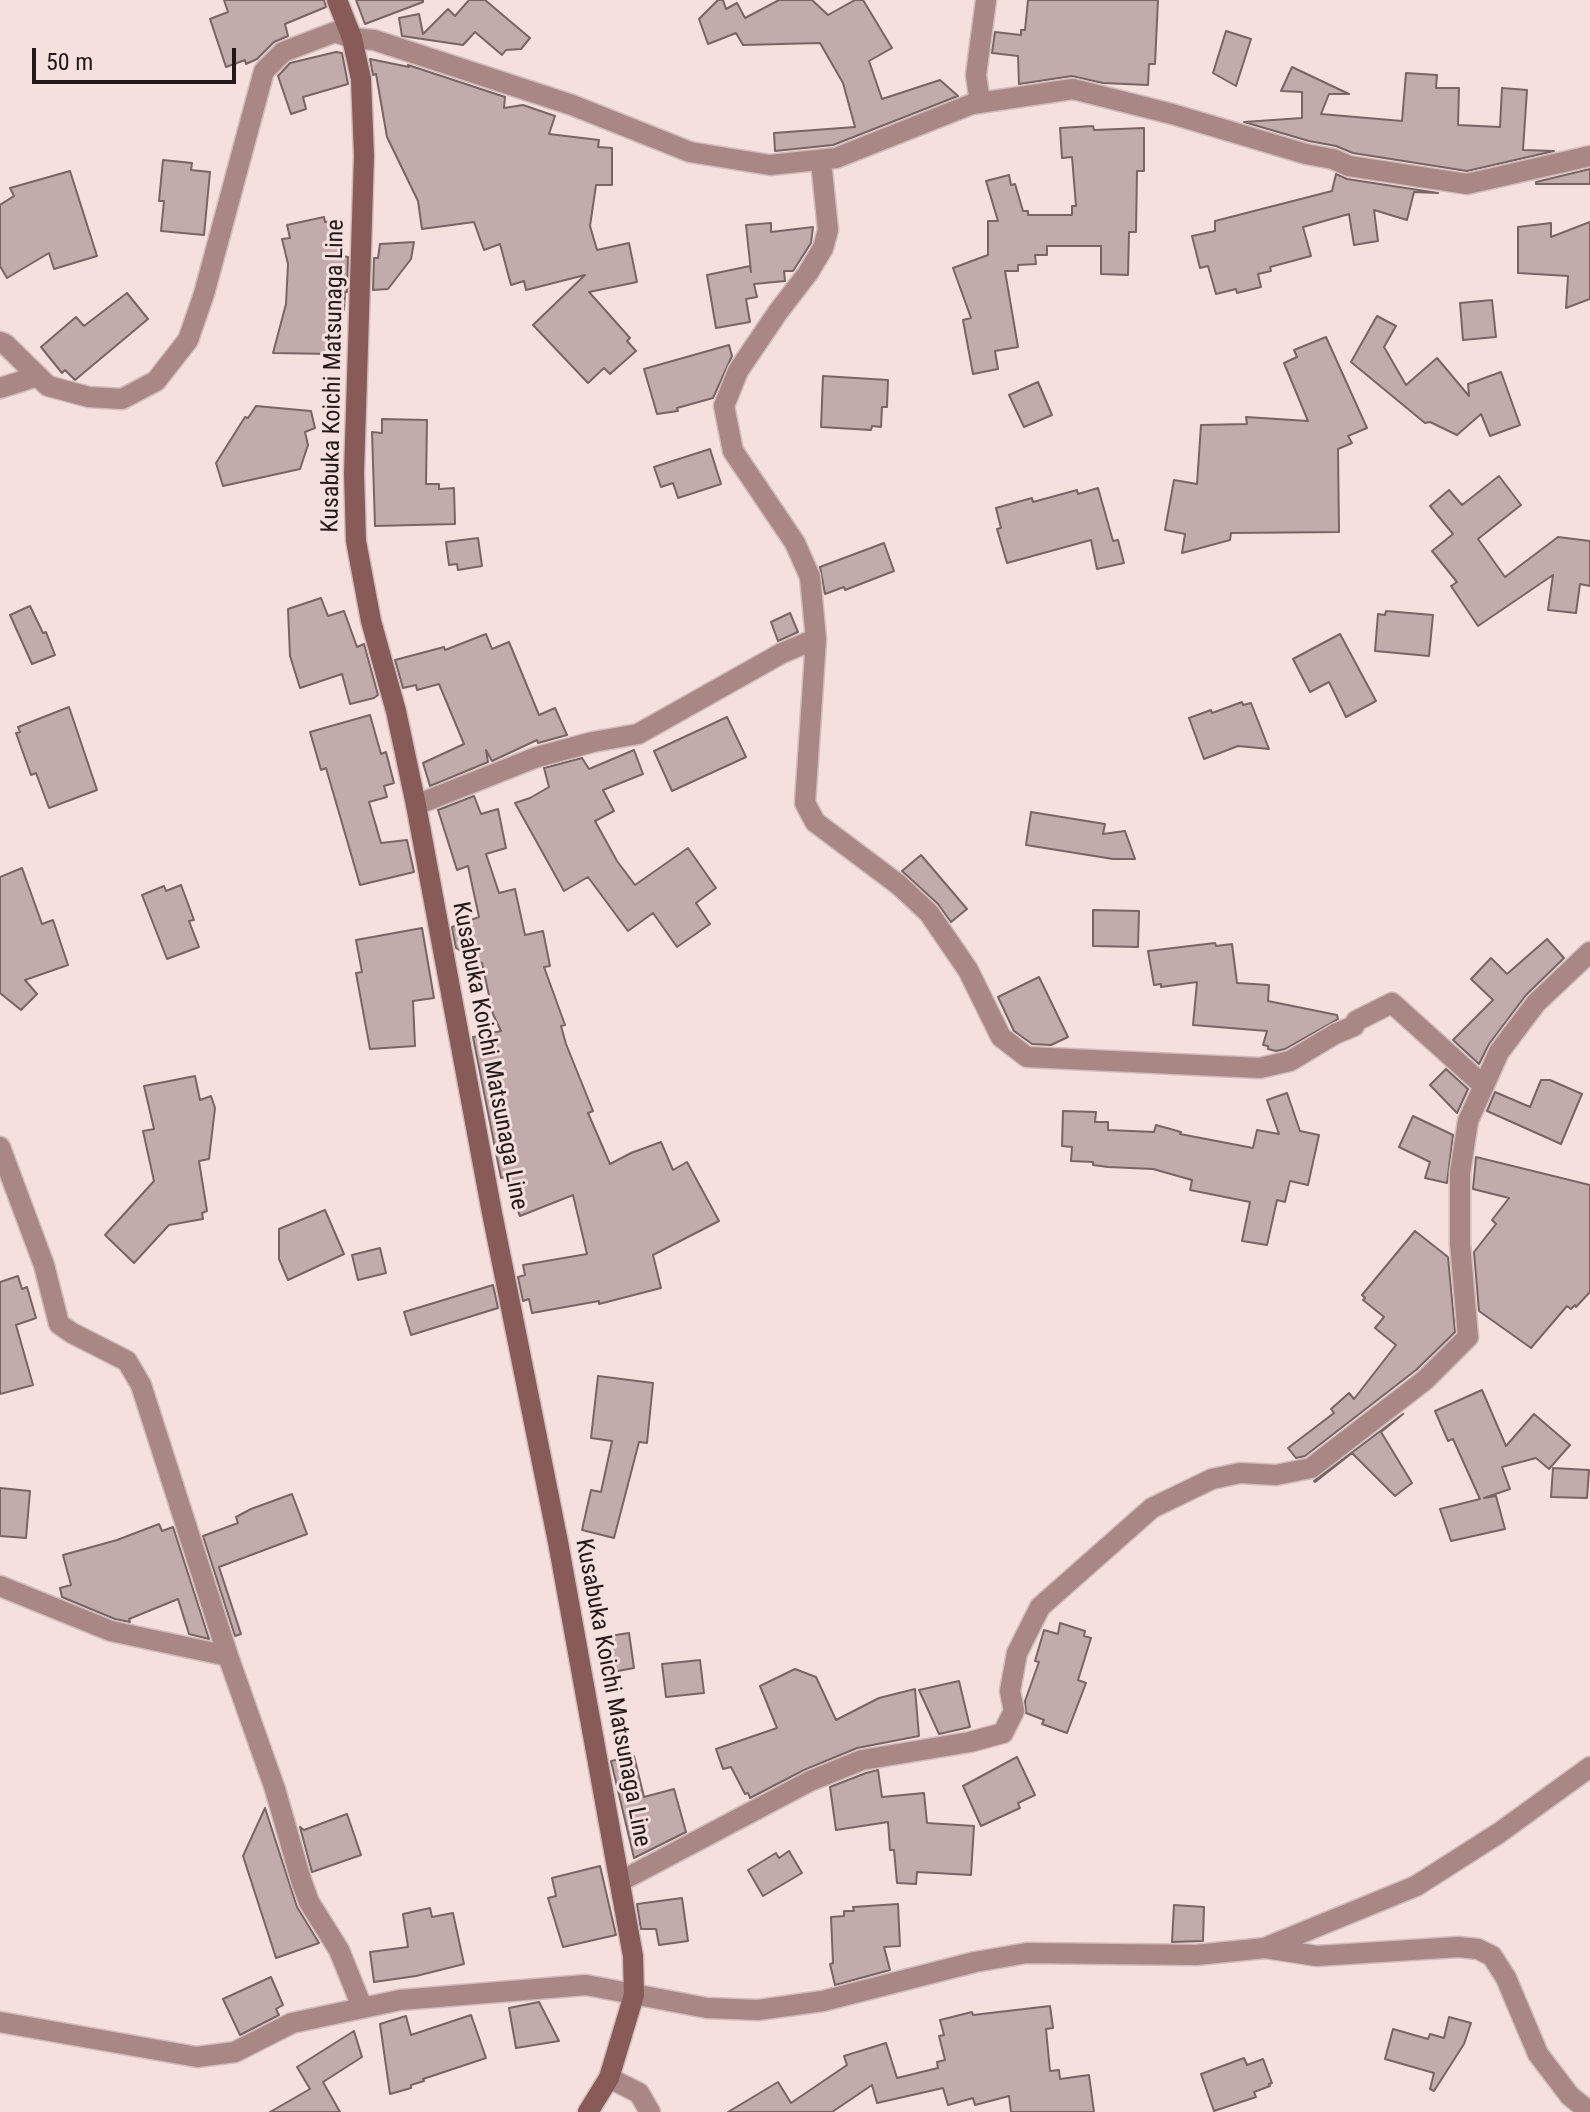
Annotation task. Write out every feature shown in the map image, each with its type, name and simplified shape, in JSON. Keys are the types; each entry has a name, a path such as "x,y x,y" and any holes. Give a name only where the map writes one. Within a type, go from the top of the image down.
{"main road":[{"name":"Kusabuka Koichi Matsunaga Line","path":"337,0 352,38 361,79 364,156 354,473 356,541 371,621 396,711 416,805 633,1956 634,1995 609,2078 588,2112"}],"street":[{"path":"980,103 976,75 986,0"},
{"path":"0,342 48,386 75,394 122,399 156,381 188,340 204,294 264,71 283,52 335,32 352,38 374,40 572,105 690,152 770,165 836,158 980,103 1073,89 1172,114 1349,166 1467,184 1590,156"},
{"path":"821,161 828,230 823,248 738,371 724,406 733,451 795,543 810,577 816,639 805,803 815,822 899,885 929,913 968,970 1001,1037 1027,1057 1260,1068 1290,1061 1392,1003 1484,1086"},
{"path":"0,388 38,376"},
{"path":"416,805 537,757 638,734 782,653 816,639"},
{"path":"621,1881 810,1781 862,1760 970,1742 1003,1733 1014,1711 1010,1691 1017,1653 1040,1607 1152,1508 1212,1479 1240,1473 1276,1475 1311,1468 1425,1380 1468,1337 1460,1243 1460,1173 1468,1121 1499,1052 1536,1003 1590,952"},
{"path":"0,1147 44,1265 59,1324 127,1361 141,1385 228,1656 275,1789 305,1891 339,1950 362,2007"},
{"path":"0,1586 111,1631 228,1656"},
{"path":"1265,1948 1416,1886 1499,1833 1590,1767"},
{"path":"0,2022 197,2057 235,2052 292,2023 400,2000 586,1985 707,2008 758,2010 823,2001 975,1962 1027,1953 1196,1955 1265,1948 1317,1956 1458,1947 1478,1949 1492,1956 1506,1978 1538,2054 1570,2096 1590,2112"},
{"path":"609,2078 639,2093 650,2112"}],"building":[{"path":"224,0 324,0 326,7 285,24 288,36 274,42 257,59 226,67 210,19 228,12"},
{"path":"356,0 423,0 423,2 365,24"},
{"path":"469,0 485,0 530,38 521,49 506,50 502,55 475,32 463,45 402,36 399,18 419,14 423,34 448,9 455,16"},
{"path":"718,0 723,0 726,9 737,3 745,18 779,0 812,0 828,15 855,0 863,0 892,48 869,61 882,99 940,80 958,96 833,145 775,151 774,133 855,127 843,83 820,43 743,45 736,33 708,44 699,19"},
{"path":"1028,0 1158,0 1155,64 1149,64 1148,85 1103,83 1072,76 1019,84 1018,56 992,53 995,32 1021,35 1021,30 1025,30"},
{"path":"1226,31 1251,39 1236,86 1213,73"},
{"path":"342,53 348,84 303,97 306,109 291,114 278,76 290,63"},
{"path":"370,59 408,65 505,97 504,108 523,105 555,116 549,134 599,140 598,147 612,148 612,185 596,185 590,226 597,250 629,243 637,282 589,292 630,338 627,341 636,351 610,374 604,368 588,383 533,325 585,275 526,290 524,281 511,285 500,244 484,250 474,222 422,229 418,201 387,137 376,74 373,75"},
{"path":"1292,67 1349,94 1329,94 1321,114 1402,121 1406,73 1437,75 1436,88 1459,88 1458,125 1500,127 1502,88 1527,90 1523,150 1554,151 1467,171 1353,153 1244,122 1302,118 1302,92 1281,91"},
{"path":"1093,126 1094,130 1144,128 1144,171 1137,171 1136,232 1129,232 1128,275 1101,274 1101,246 1047,246 1047,255 1035,255 1036,264 1018,265 1018,271 1005,271 1018,347 995,351 998,369 973,374 963,320 971,318 953,268 988,255 988,221 998,221 986,181 1009,175 1023,211 1028,211 1028,215 1072,215 1072,206 1076,206 1072,157 1062,158 1060,128"},
{"path":"163,160 192,163 191,170 210,172 204,235 161,231 164,201 159,201"},
{"path":"1590,169 1590,184 1536,184 1536,182"},
{"path":"70,171 97,256 54,269 49,253 7,278 0,266 0,205 14,196 10,188"},
{"path":"1336,174 1347,179 1438,193 1414,192 1407,220 1374,210 1378,241 1354,245 1349,214 1303,227 1311,256 1270,267 1271,271 1258,274 1261,287 1216,294 1208,266 1200,268 1192,236 1215,231 1215,221 1332,191"},
{"path":"324,217 325,222 335,221 342,256 348,257 344,310 336,310 334,354 273,353 286,304 288,264 282,239 290,238 287,225"},
{"path":"1590,222 1590,299 1566,308 1568,276 1518,273 1518,227 1551,223 1551,237"},
{"path":"771,223 771,232 813,227 811,243 793,271 784,271 785,281 754,284 757,297 746,299 750,322 716,328 707,275 750,266 751,272 746,225"},
{"path":"414,242 411,259 388,289 373,290 374,258 378,258 380,244"},
{"path":"127,293 148,319 75,380 65,370 62,373 41,347 76,317 84,326"},
{"path":"1492,300 1496,337 1463,340 1460,303"},
{"path":"1377,316 1396,326 1384,347 1406,385 1437,358 1469,396 1468,384 1501,372 1520,425 1490,436 1481,414 1457,435 1430,422 1425,423 1351,362"},
{"path":"1326,337 1367,428 1348,436 1352,443 1338,449 1339,532 1231,533 1230,540 1182,553 1185,534 1165,530 1174,480 1197,484 1201,425 1247,424 1246,417 1308,421 1284,363 1297,357 1294,350"},
{"path":"729,345 732,356 713,398 677,408 678,411 657,414 644,369"},
{"path":"823,376 888,380 887,407 882,407 881,427 872,426 871,430 821,427"},
{"path":"1038,382 1052,415 1024,427 1009,395"},
{"path":"256,406 311,411 315,428 305,432 308,445 300,469 223,486 216,463 245,417 248,418"},
{"path":"382,419 427,420 426,484 439,484 439,489 454,488 455,524 375,526 372,432 382,433"},
{"path":"710,449 721,484 678,498 673,483 661,487 654,467"},
{"path":"1499,476 1521,505 1478,539 1505,577 1558,537 1590,541 1590,586 1580,584 1576,613 1548,610 1553,575 1478,626 1451,586 1457,582 1432,551 1453,534 1430,506 1449,490 1462,505"},
{"path":"1098,488 1113,541 1118,540 1124,563 1097,569 1091,540 1007,563 997,529 1001,528 996,508 1032,498 1033,502 1077,490 1078,494"},
{"path":"478,538 482,566 458,570 457,564 449,565 446,542"},
{"path":"884,543 894,571 845,590 844,587 825,594 820,567"},
{"path":"321,598 328,616 344,611 357,647 364,644 378,695 374,698 350,704 342,674 300,688 290,656 288,609"},
{"path":"30,606 43,633 46,632 55,655 32,664 10,615"},
{"path":"1386,611 1433,615 1429,656 1375,651 1378,614 1385,615"},
{"path":"790,613 798,632 778,641 771,622"},
{"path":"486,634 492,649 509,642 539,715 555,708 567,735 538,743 537,740 492,761 486,750 488,762 430,786 423,763 464,744 439,684 417,690 416,685 403,688 395,660 444,647 445,650"},
{"path":"1340,634 1376,701 1346,717 1329,682 1310,692 1293,659"},
{"path":"1242,702 1243,705 1251,703 1269,749 1238,746 1204,759 1189,718"},
{"path":"69,707 97,790 49,808 36,773 31,775 16,733 20,732 18,727"},
{"path":"370,715 381,754 386,752 394,783 384,786 387,797 369,802 381,843 407,840 414,872 360,885 326,768 321,770 310,732"},
{"path":"727,717 746,757 672,791 654,751"},
{"path":"634,750 643,774 603,790 614,811 595,821 617,861 635,885 688,848 716,888 696,903 710,924 677,947 653,913 628,931 588,877 564,891 515,803 549,787 544,768 582,758 589,769"},
{"path":"474,796 481,814 498,809 506,848 486,854 499,893 515,889 525,935 543,931 550,966 544,967 565,1025 561,1026 566,1044 593,1111 588,1113 610,1164 661,1142 673,1170 687,1162 719,1221 653,1255 661,1288 599,1304 599,1301 532,1313 529,1299 523,1301 518,1277 525,1275 523,1265 587,1254 573,1195 520,1216 504,1177 501,1178 473,1037 501,1031 493,1014 482,963 456,948 452,927 479,917 468,866 457,870 438,810"},
{"path":"1031,812 1105,824 1103,834 1125,831 1135,859 1113,859 1026,845"},
{"path":"921,855 967,909 951,922 938,904 902,871"},
{"path":"22,868 42,924 53,920 68,965 25,980 37,994 21,1010 0,993 0,877"},
{"path":"181,885 194,920 189,921 199,947 167,959 142,895 164,886 166,891"},
{"path":"1093,910 1139,911 1138,947 1093,946"},
{"path":"422,928 434,998 413,1001 415,1046 370,1049 356,973 362,972 356,940"},
{"path":"1547,939 1564,958 1526,995 1489,1044 1479,1064 1453,1040 1493,1000 1471,979 1491,958 1507,974"},
{"path":"1215,943 1216,946 1232,944 1237,983 1269,985 1268,1001 1337,1015 1338,1019 1276,1051 1263,1045 1267,1031 1193,1025 1197,982 1161,987 1161,984 1154,985 1148,951"},
{"path":"1039,977 1068,1037 1051,1045 1032,1044 1014,1031 998,997"},
{"path":"1446,1069 1468,1089 1457,1113 1430,1085"},
{"path":"195,1076 200,1100 211,1096 215,1108 209,1159 199,1161 207,1211 202,1213 203,1219 169,1225 134,1263 105,1235 154,1181 143,1131 154,1129 144,1086"},
{"path":"1541,1080 1550,1080 1582,1094 1561,1144 1487,1111 1495,1092 1530,1107"},
{"path":"1287,1093 1300,1131 1319,1135 1308,1185 1290,1181 1285,1202 1277,1200 1267,1245 1242,1241 1250,1202 1190,1190 1192,1180 1153,1169 1071,1161 1072,1147 1062,1146 1063,1111 1096,1112 1095,1122 1108,1122 1108,1130 1154,1132 1156,1125 1180,1134 1253,1148 1257,1130 1279,1134 1267,1100"},
{"path":"1413,1116 1453,1135 1447,1183 1425,1178 1430,1162 1399,1147"},
{"path":"1476,1157 1590,1185 1590,1292 1576,1307 1571,1309 1567,1306 1531,1348 1479,1311 1474,1252 1496,1224 1492,1220 1509,1198 1473,1189"},
{"path":"325,1210 344,1254 288,1280 279,1259 279,1229"},
{"path":"1415,1231 1448,1257 1455,1332 1416,1370 1305,1456 1296,1458 1288,1448 1334,1413 1331,1409 1349,1393 1354,1399 1396,1345 1375,1328 1384,1317 1363,1300 1362,1295"},
{"path":"380,1248 386,1273 358,1280 352,1255"},
{"path":"18,1276 22,1289 27,1287 36,1318 16,1325 33,1385 0,1394 0,1282"},
{"path":"493,1285 498,1308 411,1335 404,1312"},
{"path":"598,1376 653,1383 647,1443 639,1442 614,1538 582,1530 591,1490 601,1492 612,1441 591,1438"},
{"path":"1482,1390 1506,1446 1534,1414 1570,1445 1549,1469 1536,1458 1502,1467 1510,1489 1484,1498 1496,1496 1505,1529 1451,1541 1440,1509 1480,1499 1453,1439 1448,1441 1435,1411"},
{"path":"1403,1414 1381,1432 1412,1483 1395,1496 1352,1453 1314,1481"},
{"path":"1553,1468 1589,1470 1587,1498 1551,1497"},
{"path":"0,1488 30,1491 26,1538 0,1536"},
{"path":"292,1494 307,1534 219,1567 241,1634 235,1636 203,1536 238,1523 236,1517 251,1509"},
{"path":"159,1524 162,1531 173,1527 209,1639 189,1634 178,1599 129,1619 130,1622 62,1597 60,1588 71,1585 63,1555"},
{"path":"1060,1623 1085,1631 1084,1636 1091,1638 1078,1680 1086,1683 1067,1733 1042,1724 1044,1720 1026,1713 1025,1701 1039,1662 1035,1661 1044,1630 1058,1634"},
{"path":"629,1633 634,1668 602,1674 596,1638"},
{"path":"700,1660 704,1693 666,1697 662,1664"},
{"path":"795,1669 816,1677 836,1720 879,1698 915,1689 919,1736 857,1748 804,1770 750,1798 731,1767 723,1769 716,1749 777,1728 760,1686"},
{"path":"959,1681 970,1727 939,1734 919,1690"},
{"path":"634,1756 644,1797 674,1789 686,1832 634,1858 611,1761"},
{"path":"1017,1757 1035,1795 1018,1803 1020,1808 981,1826 963,1786"},
{"path":"878,1770 882,1797 924,1793 927,1823 974,1826 971,1875 917,1872 916,1884 897,1883 888,1822 836,1830 830,1787"},
{"path":"265,1808 297,1907 319,1943 276,1958 243,1856"},
{"path":"347,1814 361,1855 312,1872 300,1827 304,1830"},
{"path":"789,1851 802,1873 763,1896 748,1870 776,1853 779,1858"},
{"path":"600,1866 616,1935 563,1947 548,1898 556,1896 552,1878"},
{"path":"682,1898 688,1941 659,1945 656,1929 641,1929 637,1904"},
{"path":"898,1904 900,1946 884,1947 890,1970 835,1985 830,1964 833,1963 831,1917 844,1916 844,1911 854,1911 853,1907"},
{"path":"1174,1905 1204,1907 1203,1941 1172,1942"},
{"path":"430,1908 432,1917 453,1913 464,1964 374,1982 370,1952 408,1947 403,1914"},
{"path":"271,1977 283,2005 276,2009 279,2015 240,2035 223,1999"},
{"path":"539,2002 559,2041 516,2048 509,2008"},
{"path":"1050,2006 1053,2028 1046,2029 1050,2071 1059,2070 1060,2079 1089,2075 1094,2112 1011,2112 1009,2096 975,2105 973,2098 948,2105 943,2088 877,2103 872,2085 832,2112 728,2112 778,2082 791,2103 847,2065 844,2056 886,2043 897,2078 938,2068 937,2062 945,2060 939,2036 944,2035 940,2020 972,2012 973,2015"},
{"path":"471,2015 486,2058 423,2079 411,2088 390,2094 380,2024 406,2016 411,2035"},
{"path":"1449,2017 1471,2023 1464,2044 1434,2091 1430,2089 1434,2073 1385,2059 1393,2029 1428,2039 1430,2034 1444,2038"},
{"path":"354,2031 362,2057 323,2082 340,2112 270,2112 310,2089 297,2067"},
{"path":"1244,2058 1247,2065 1263,2059 1272,2083 1254,2092 1256,2097 1214,2111 1201,2074"}]}
